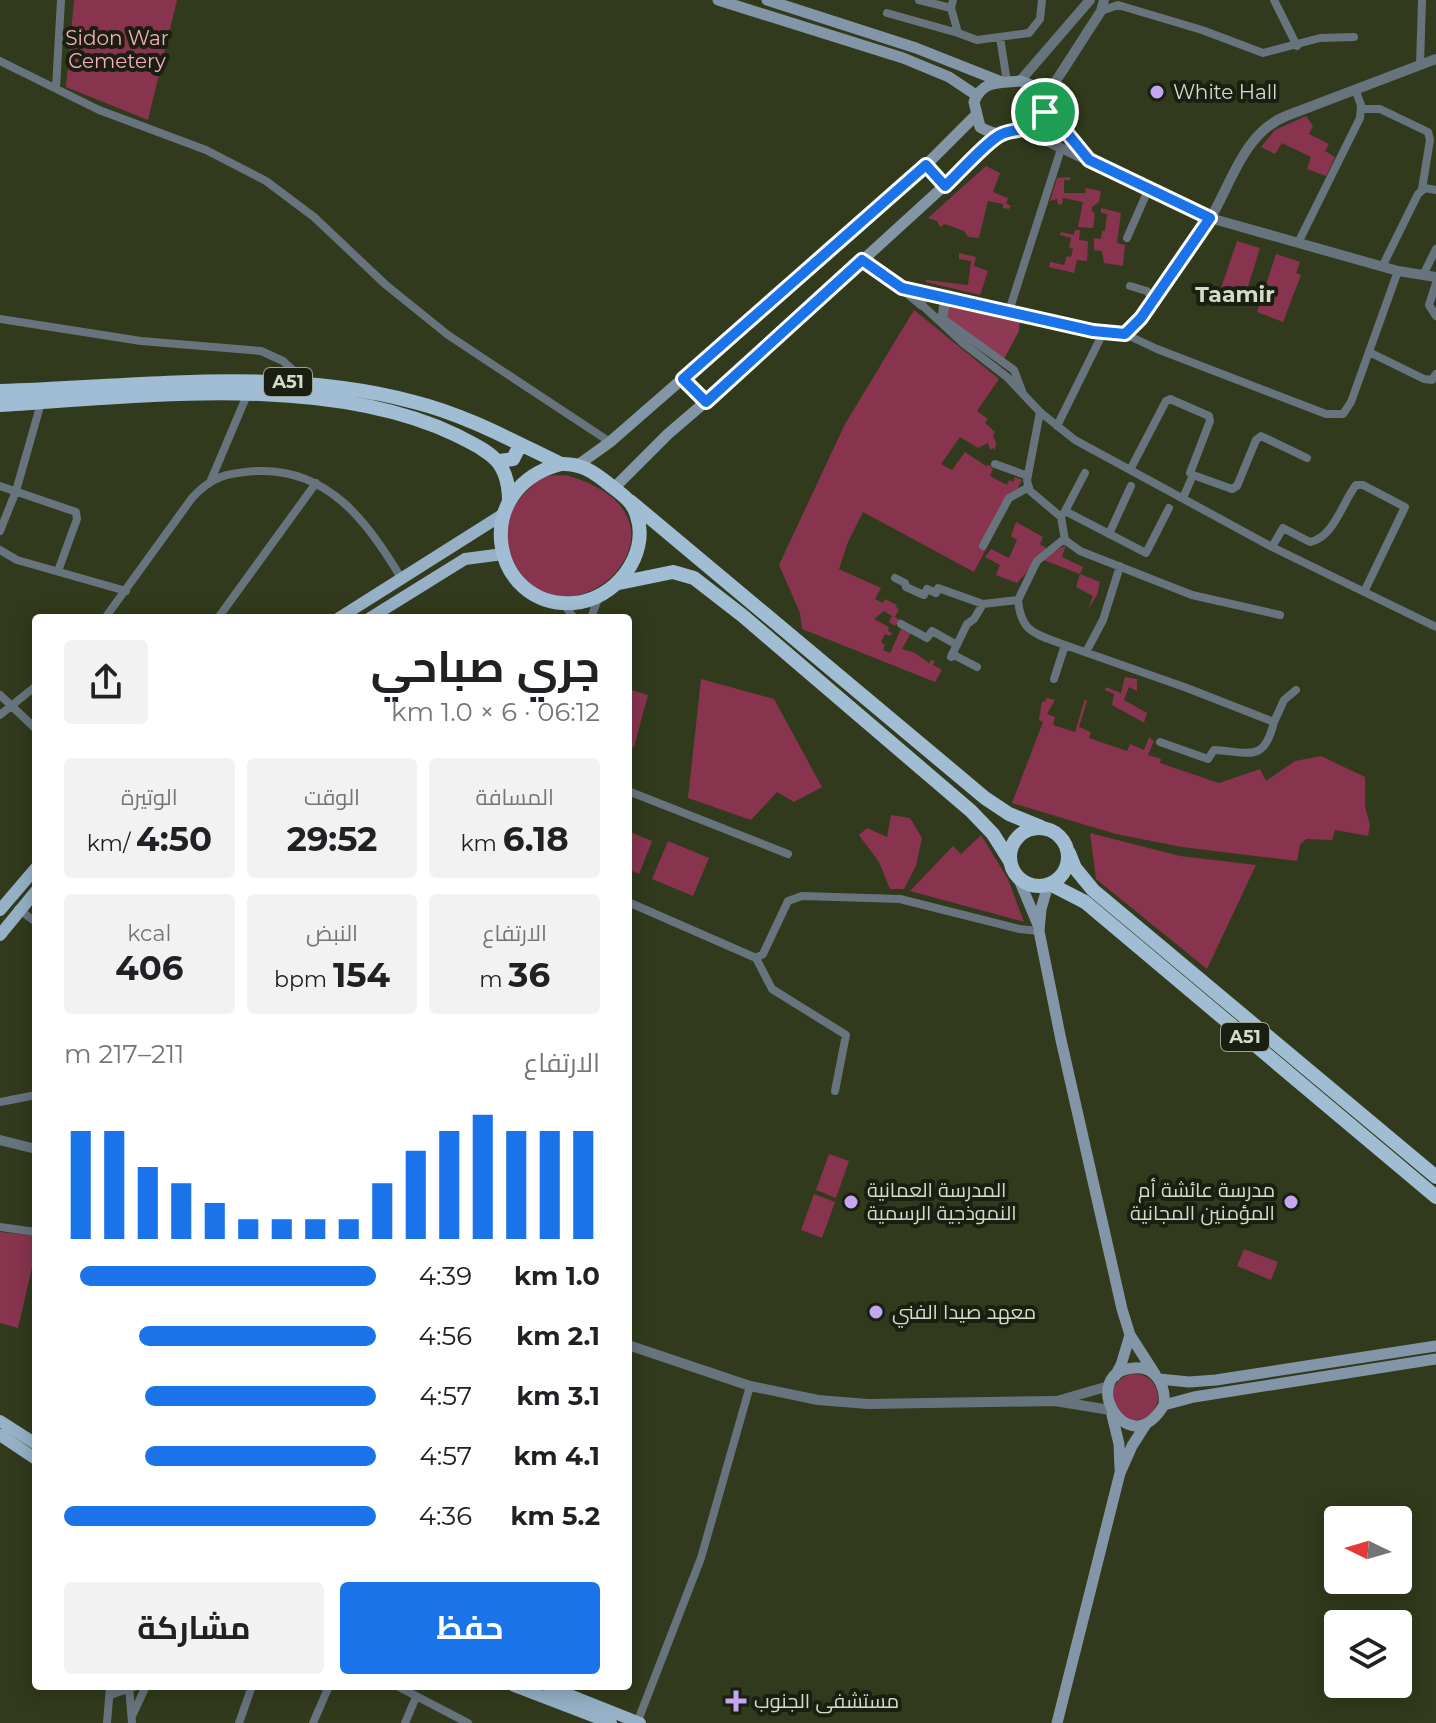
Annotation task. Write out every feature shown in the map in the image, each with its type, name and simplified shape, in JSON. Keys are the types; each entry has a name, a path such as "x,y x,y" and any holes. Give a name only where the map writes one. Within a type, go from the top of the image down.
{"highway":[{"name":"A51","path":"0,391 131,384 300,382 368,391 417,402 466,420 561,464"},
{"name":"A51","path":"0,405 129,397 247,395 353,403 386,409 439,427 500,461"},
{"path":"509,499 509,479 500,461 513,459 518,449 517,443"},
{"name":"A51","path":"503,554 500,541 502,515 509,499 534,473 561,464 578,465 614,488 985,798 1009,814 1060,835 1081,878 1093,890 1436,1177"},
{"path":"619,583 634,556 639,536 638,517 630,501"},
{"path":"503,554 512,572 525,587 543,598 563,603 599,596 619,583 673,572 694,578 790,655 960,801 993,834 1018,877"},
{"path":"1010,861 1017,837 1032,828 1041,827"},
{"path":"1049,885 1064,873 1069,853"},
{"name":"A51","path":"1018,877 1034,886 1049,885 1085,902 1436,1197"}],"main road":[{"path":"718,0 903,58 949,77 976,95"},
{"path":"767,0 1010,82 1038,88 1045,98 1045,112 1038,123 1025,131 1001,134 984,130 975,116 976,95 984,86 1010,82"},
{"path":"949,77 958,64"},
{"path":"578,465 610,442 683,379 926,165 975,116"},
{"path":"614,488 668,434 1001,134"},
{"path":"926,165 945,186"},
{"path":"683,379 706,402"},
{"path":"345,614 502,515"},
{"path":"376,614 465,559 503,554"},
{"path":"0,910 32,873"},
{"path":"1018,877 1039,929 1061,1040 1130,1335 1163,1387 1164,1405 1157,1417 1146,1424 1133,1426 1121,1422 1111,1412"},
{"path":"1039,929 1049,885"},
{"path":"0,935 32,895"},
{"path":"1120,1473 1119,1444 1108,1402 1111,1383 1121,1365 1130,1335"},
{"path":"1111,1383 1121,1372 1132,1368 1189,1382 1436,1346"},
{"path":"1164,1405 1194,1397 1436,1359"},
{"path":"0,1421 32,1441"},
{"path":"1057,1723 1120,1473 1146,1424"},
{"path":"0,1435 32,1456"},
{"path":"524,1690 611,1723"},
{"path":"557,1690 638,1723"}],"street":[{"path":"56,88 61,0"},
{"path":"919,0 952,4 958,33"},
{"path":"887,13 977,40 1029,33 1040,19 1042,0"},
{"path":"1010,82 1090,0"},
{"path":"1274,0 1297,46"},
{"path":"1420,65 1422,0"},
{"path":"1045,98 1102,5 1118,5 1202,30 1263,53 1320,38 1354,37"},
{"path":"1000,37 1010,82"},
{"path":"1125,334 1154,301 1210,218 1262,129 1273,121 1436,59"},
{"path":"0,61 117,118 230,161 266,181 314,217 386,285 448,335 610,442"},
{"path":"1298,243 1354,132 1362,109 1355,89"},
{"path":"1362,109 1380,109 1428,132 1430,140 1422,189 1382,267"},
{"path":"1045,112 1089,160"},
{"path":"1025,131 1210,218 1436,280 1429,305 1436,316"},
{"path":"1009,311 1061,149"},
{"path":"1127,238 1149,188"},
{"path":"1422,189 1436,190"},
{"path":"1423,275 1436,249"},
{"path":"862,260 902,288 1075,440 1272,547 1436,627"},
{"path":"902,288 1103,333 1125,334 1335,416 1348,409 1398,271"},
{"path":"1130,286 1147,291 1154,301"},
{"path":"942,319 944,307 950,298"},
{"path":"922,305 1014,370 1023,392"},
{"path":"0,319 141,341 261,351 283,361 300,382"},
{"path":"1057,426 1103,333"},
{"path":"1369,352 1424,379 1432,380 1436,374"},
{"path":"108,614 192,498 211,480 247,395"},
{"path":"1130,470 1166,401 1170,399 1209,416 1210,421 1190,473 1193,475 1232,489 1237,486 1256,440 1261,436 1307,458"},
{"path":"0,531 16,491 41,403"},
{"path":"1040,412 1028,476 1029,487 1038,499 1146,553 1169,508"},
{"path":"995,464 1028,476"},
{"path":"211,480 246,472 278,471 316,483 366,526 401,578"},
{"path":"1064,539 1063,514 1085,473"},
{"path":"1183,498 1193,475"},
{"path":"221,614 316,483"},
{"path":"1272,547 1283,528 1310,542 1318,541 1327,533 1356,485 1363,485 1405,507 1364,592"},
{"path":"0,486 76,512 77,519 58,571"},
{"path":"1109,534 1131,486"},
{"path":"983,546 1009,498 1029,487"},
{"path":"1064,539 1080,551 1192,595 1280,615"},
{"path":"1064,539 1037,561 1018,600 1020,619 1035,634 1274,722"},
{"path":"0,550 17,560 126,591"},
{"path":"1086,652 1103,620 1120,566"},
{"path":"895,578 924,595 927,589 936,593 938,588 983,604 1018,600"},
{"path":"592,614 599,596"},
{"path":"563,603 571,614"},
{"path":"953,652 967,624 983,604"},
{"path":"901,624 927,638 932,631 953,652 977,667"},
{"path":"1054,679 1065,645"},
{"path":"0,715 32,689"},
{"path":"1160,742 1208,759 1214,750 1257,753 1269,741 1284,700 1296,690"},
{"path":"0,695 32,725"},
{"path":"632,793 788,854"},
{"path":"756,958 763,954 788,901 802,896 900,899 1019,929 1039,929"},
{"path":"632,904 756,958 772,989 846,1035 835,1091"},
{"path":"18,909 32,919"},
{"path":"0,1102 32,1096"},
{"path":"0,1140 32,1148"},
{"path":"0,1227 32,1231"},
{"path":"632,1346 750,1386 818,1400 854,1404 1055,1401 1111,1412"},
{"path":"1055,1401 1111,1383"},
{"path":"638,1723 709,1537 750,1386"},
{"path":"107,1723 110,1690"},
{"path":"132,1690 132,1720"},
{"path":"132,1720 144,1690"},
{"path":"239,1723 251,1690"},
{"path":"313,1723 327,1690"},
{"path":"404,1690 468,1723"},
{"path":"405,1723 416,1697"}],"green space":[{"name":"Sidon War Cemetery","path":"74,0 177,0 148,120 66,87"},
{"path":"1306,116 1313,126 1309,134 1329,144 1325,151 1335,157 1326,176 1307,169 1311,157 1282,143 1275,154 1261,147 1275,130"},
{"path":"986,166 1000,173 993,192 1008,198 1006,203 1011,206 1009,209 1003,208 1003,204 988,201 979,238 968,237 964,231 945,224 940,227 937,221 928,218"},
{"path":"1070,177 1070,180 1064,180 1064,193 1085,193 1086,188 1101,191 1099,202 1092,207 1095,213 1093,228 1078,227 1083,202 1063,198 1062,205 1058,204 1057,199 1050,201 1057,178"},
{"path":"1101,208 1121,213 1117,243 1125,245 1123,266 1104,263 1102,251 1094,250 1094,238 1101,239 1102,231 1105,231 1107,214 1101,213"},
{"path":"1075,230 1080,230 1079,240 1088,241 1087,261 1077,260 1074,273 1049,267 1050,262 1064,265 1067,256 1071,257 1071,238 1060,235 1061,232 1074,235"},
{"path":"1237,241 1260,248 1242,306 1218,297"},
{"path":"959,253 976,257 974,266 988,271 980,295 926,282 968,285 971,261 959,259"},
{"path":"1276,254 1300,262 1296,273 1301,275 1283,322 1257,312"},
{"path":"914,310 999,379 977,411 988,419 985,423 995,432 995,450 990,450 988,443 978,448 960,437 941,464 952,470 965,452 989,465 993,469 990,476 1007,485 1015,477 1022,480 974,572 863,512 848,542 839,569 881,588 875,599 883,603 885,599 899,609 895,617 900,620 895,626 889,622 892,616 884,611 874,619 889,627 888,631 892,633 890,636 885,634 881,642 885,645 883,650 890,653 901,629 911,633 902,649 915,653 929,663 935,661 933,665 942,670 935,682 802,629 800,613 779,565 845,424"},
{"path":"565,475 609,495 629,521 629,549 614,574 590,591 561,596 533,586 510,554 505,530 518,501 542,476"},
{"path":"1016,522 1043,537 1040,544 1048,549 1017,583 996,575 1000,565 985,557 991,549 1009,558 1017,540 1011,536"},
{"path":"1066,545 1062,557 1083,567 1080,574 1041,559"},
{"path":"1080,574 1100,582 1097,595 1088,609 1093,596 1076,587"},
{"path":"1125,677 1137,679 1137,691 1129,687 1124,700 1147,713 1144,722 1150,726 1112,705 1114,694 1105,690 1106,687 1121,693"},
{"path":"701,679 774,699 822,787 794,802 777,792 751,820 688,798"},
{"path":"632,690 648,695 632,747"},
{"path":"1046,698 1055,700 1047,714 1055,717 1053,725 1075,732 1085,699 1079,727 1091,732 1089,738 1127,751 1130,744 1144,750 1149,737 1154,741 1148,755 1161,759 1160,763 1219,783 1260,769 1266,781 1295,761 1321,756 1365,777 1365,807 1370,825 1368,836 1335,830 1332,840 1306,839 1300,845 1297,861 1182,847 1116,834 1012,803 1043,722 1039,720 1042,701 1045,702"},
{"path":"891,815 910,818 922,838 916,866 904,889 890,889 879,862 859,835 867,828 887,837"},
{"path":"632,833 652,841 639,874 632,871"},
{"path":"1090,833 1180,856 1256,865 1207,969 1096,879"},
{"path":"981,835 1008,879 1024,922 910,891 953,846 961,854"},
{"path":"668,841 709,858 693,896 652,879"},
{"path":"829,1154 849,1161 836,1198 816,1190"},
{"path":"814,1194 835,1202 822,1238 801,1230"},
{"path":"0,1232 32,1236 32,1268 18,1328 0,1323"},
{"path":"1244,1249 1278,1262 1271,1280 1237,1266"},
{"path":"1135,1374 1151,1381 1158,1397 1151,1413 1135,1420 1119,1413 1112,1397 1119,1381"}],"shaded area":[{"path":"950,304 1020,318 1019,331 1004,359 945,317"}],"place":[{"name":"White Hall","path":"1157,92"},
{"name":"المدرسة العمانية النموذجية الرسمية","path":"851,1202"},
{"name":"مدرسة عائشة أم المؤمنين المجانية","path":"1291,1202"},
{"name":"معهد صيدا الفني","path":"876,1312"},
{"name":"مستشفى الجنوب","path":"736,1701"}],"district":[{"name":"Taamir","path":"1235,294"}],"route":[{"path":"1045,112 1089,160 1210,218 1141,318 1125,334 1093,331 902,288 862,260 706,402 683,379 926,165 945,186 1001,134 1025,131 1034,126 1045,112"}]}
